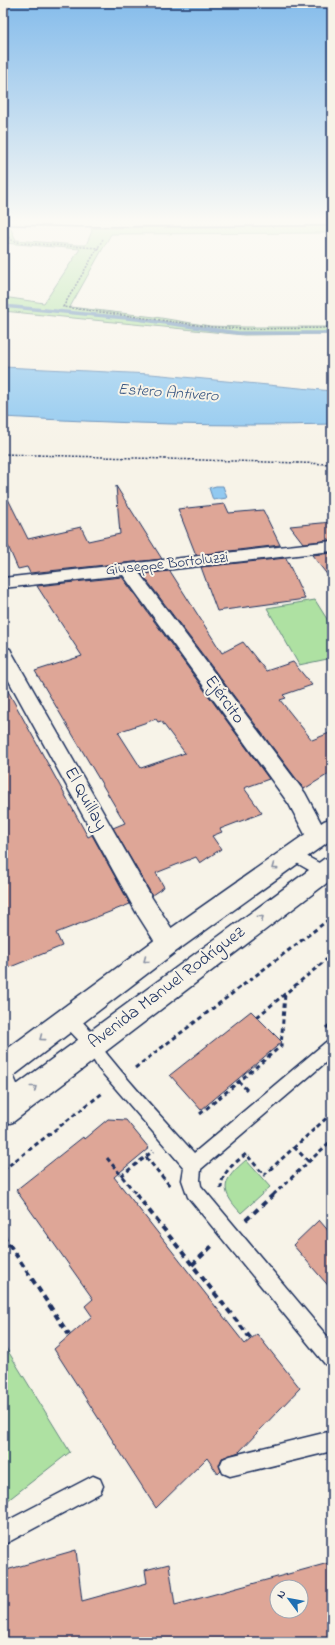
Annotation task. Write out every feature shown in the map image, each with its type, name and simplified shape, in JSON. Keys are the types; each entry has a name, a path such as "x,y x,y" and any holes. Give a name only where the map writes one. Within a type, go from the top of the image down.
{"street":[{"name":"Giuseppe Bortoluzzi","path":"3,583 332,546"},
{"name":"Ejército","path":"127,568 297,800 325,831"},
{"name":"El Quillay","path":"3,653 144,905 169,943"},
{"name":"Avenida Manuel Rodríguez","path":"3,1068 169,943 325,831"},
{"name":"Avenida Manuel Rodríguez","path":"6,1100 92,1044 219,950 329,872"},
{"path":"193,926 219,950"}],"lane":[{"path":"293,854 329,872"},
{"path":"68,1019 92,1044 104,1063 193,1165"},
{"path":"332,1048 193,1165 191,1180 194,1191 332,1357"},
{"path":"230,1466 332,1441"},
{"path":"3,1534 93,1486"}],"path":[{"path":"71,296 64,307 212,327 244,329 332,328"},
{"path":"3,454 332,464"},
{"path":"130,1072 332,916"},
{"path":"257,1017 332,955"},
{"path":"200,1114 281,1046 285,994"},
{"path":"238,1082 249,1093"},
{"path":"3,1170 111,1087"},
{"path":"222,1194 220,1181 225,1172 246,1154 264,1175 332,1113"},
{"path":"242,1223 332,1140"},
{"path":"294,1147 309,1162"},
{"path":"107,1158 251,1339"},
{"path":"3,1235 69,1335"},
{"path":"192,1265 216,1242"}],"green space":[{"path":"49,296 76,296 70,307 155,317 210,326 332,327 332,334 244,335 3,311 3,297 44,303"},
{"path":"315,600 332,627 332,658 299,665 267,608"},
{"path":"246,1160 270,1187 241,1213 229,1197 226,1191 226,1185 232,1173"},
{"path":"3,1343 70,1452 3,1504"}],"water":[{"name":"Estero Antivero","path":"3,367 151,374 332,391 332,424 167,424 3,417"},
{"path":"223,486 227,498 213,500 209,488"}],"building":[{"path":"116,486 162,559 30,573 27,567 18,569 8,546 3,547 3,489 28,539 81,527 88,541 120,534"},
{"path":"225,504 229,513 263,510 280,545 196,555 178,509"},
{"path":"332,522 332,540 303,543 290,526"},
{"path":"332,553 332,581 312,555"},
{"path":"286,558 305,599 217,611 201,567"},
{"path":"170,571 222,653 243,642 266,671 293,662 312,685 283,695 286,698 280,700 312,740 332,732 332,772 304,789 142,574"},
{"path":"122,577 269,779 244,788 262,813 220,829 222,832 212,836 221,849 200,863 196,857 156,873 164,887 152,895 113,828 125,823 35,671 82,656 37,586","holes":["156,719 158,722 161,721 185,753 141,768 118,732"]},
{"path":"3,682 88,837 92,835 130,904 56,933 62,946 3,970"},
{"path":"251,1011 282,1042 201,1110 170,1075"},
{"path":"108,1119 126,1120 149,1148 114,1177 245,1344 257,1334 300,1388 239,1452 222,1458 219,1465 221,1471 218,1474 207,1458 156,1508 54,1349 92,1316 85,1306 93,1299 16,1190"},
{"path":"319,1220 332,1235 332,1290 293,1245"},
{"path":"76,1550 82,1601 147,1583 145,1570 169,1564 175,1605 269,1579 269,1619 309,1619 309,1579 270,1579 332,1562 332,1642 3,1642 3,1571"}],"waterway":[{"path":"3,306 137,319 238,333 332,333"}]}
